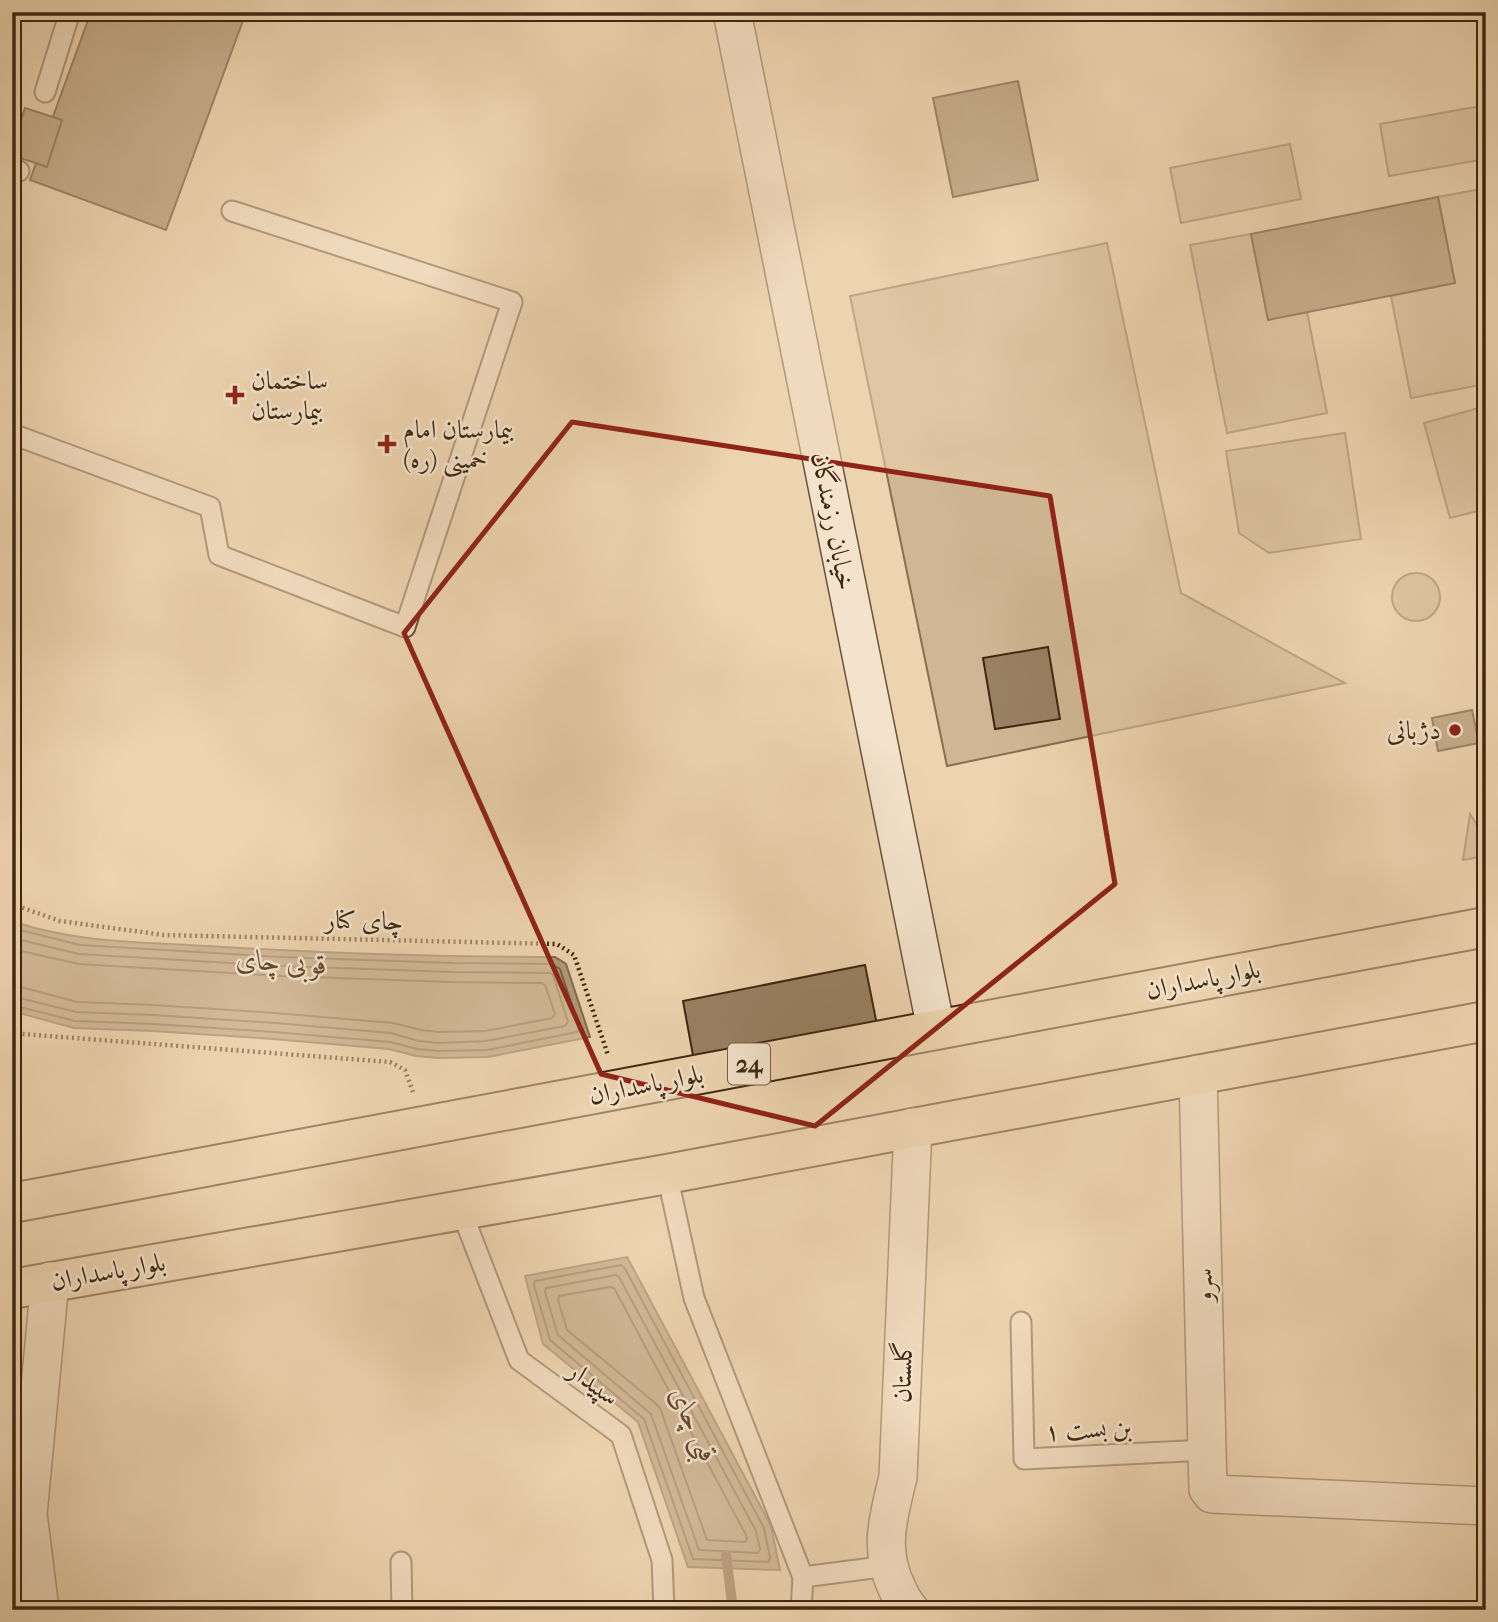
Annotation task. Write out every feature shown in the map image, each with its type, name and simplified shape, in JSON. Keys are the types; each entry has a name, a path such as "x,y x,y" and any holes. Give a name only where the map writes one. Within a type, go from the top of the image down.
{"highway":[{"name":"بلوار پاسداران","path":"12,1203 1486,927"},
{"name":"بلوار پاسداران","path":"12,1289 667,1174 1486,1021"}],"street":[{"name":"خیابان رزمندگان","path":"732,12 936,1029"},
{"name":"سرو","path":"1198,1074 1207,1450 1209,1489 1212,1494 1486,1506"},
{"name":"گلستان","path":"910,1610 904,1603 888,1566 885,1548 888,1519 898,1477 913,1127"},
{"path":"40,1610 28,1514 50,1281"}],"lane":[{"path":"45,92 71,12"},
{"path":"12,434 210,508 219,555 405,627 512,302 232,211"},
{"path":"667,1174 694,1298 803,1577 801,1610"},
{"name":"سپیدار","path":"461,1210 519,1360 621,1435 662,1560 664,1610"},
{"name":"بن بست ۱","path":"1021,1322 1024,1458 1207,1450"},
{"path":"401,1562 402,1610"},
{"path":"803,1577 888,1566"}],"path":[{"name":"چای کنار","path":"12,904 60,921 164,935 557,944 574,955 619,1089"},
{"path":"12,1031 22,1034 390,1062 405,1070 425,1125"}],"highlighted area":[{"path":"572,422 1050,496 1115,884 815,1126 601,1074 404,633"}],"shaded area":[{"path":"1486,105 1486,159 1389,176 1380,124"},
{"path":"1290,144 1301,199 1181,223 1170,168"},
{"path":"1486,188 1486,384 1411,398 1391,296 1455,283 1438,197"},
{"path":"1251,234 1268,319 1307,312 1327,413 1227,433 1190,245"},
{"path":"1107,243 1181,593 1345,683 947,766 850,296"},
{"path":"1486,406 1486,509 1450,518 1424,423"},
{"path":"1345,433 1361,539 1269,553 1239,533 1226,451"},
{"path":"1416,573 1425,574 1433,580 1439,588 1439,606 1433,614 1425,620 1416,621 1407,620 1399,614 1393,606 1392,597 1393,588 1399,580 1407,574"},
{"path":"1470,814 1486,840 1486,856 1463,860"}],"water":[{"name":"قوبی چای","path":"12,921 60,934 134,942 294,951 555,957 566,964 590,1037 488,1057 438,1058 389,1049 273,1039 74,1028 12,1011"},
{"path":"627,1257 771,1526 780,1570 688,1567 638,1422 543,1344 525,1276"}],"building":[{"path":"91,12 238,12 245,15 166,230 30,180"},
{"path":"1018,81 1038,180 953,197 933,98"},
{"path":"25,108 62,120 47,167 12,155 12,147"},
{"path":"1438,197 1455,283 1268,320 1251,234"},
{"path":"1048,647 1060,719 995,729 983,658"},
{"name":"دژبانی","path":"1472,710 1479,743 1438,751 1432,718"},
{"path":"865,965 877,1025 694,1061 683,1001"}],"waterway":[{"name":"قبی چای","path":"726,1555 733,1610"}],"place":[{"name":"ساختمان بیمارستان","path":"235,395"},
{"name":"بیمارستان امام خمینی (ره)","path":"387,444"},
{"name":"دژبانی","path":"1455,730"}]}
